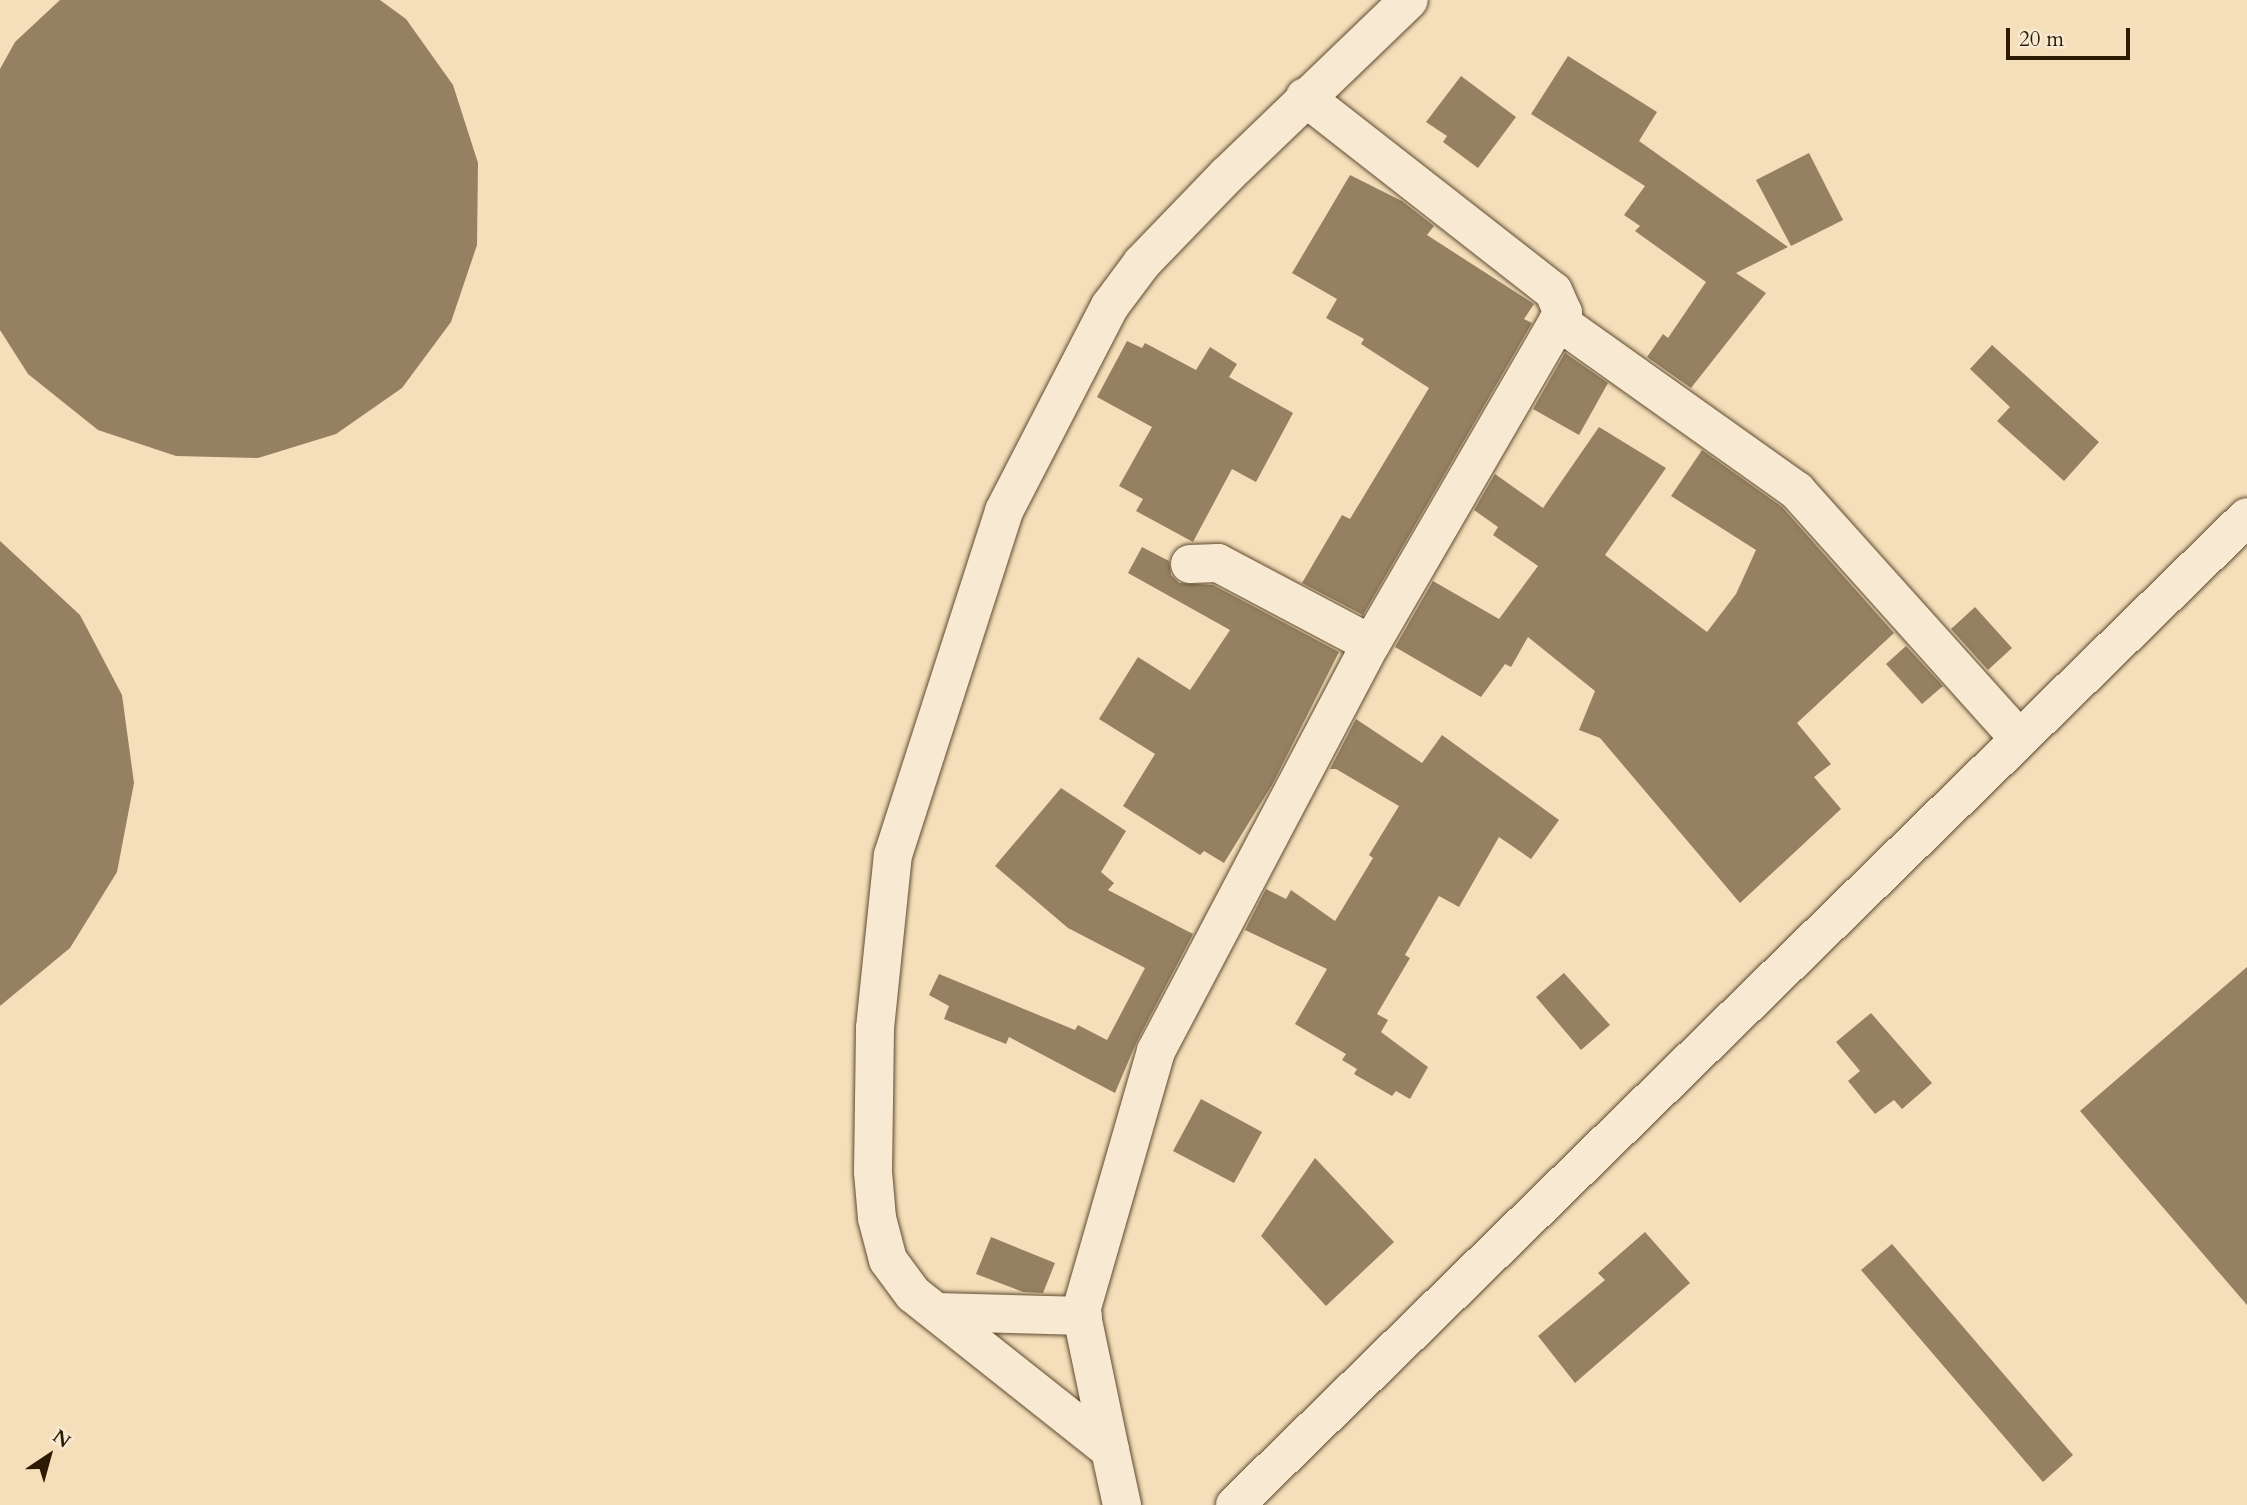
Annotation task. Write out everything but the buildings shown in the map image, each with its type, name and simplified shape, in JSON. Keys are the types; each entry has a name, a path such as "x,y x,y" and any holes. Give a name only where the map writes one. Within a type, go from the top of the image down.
{"street":[{"path":"1110,1450 913,1294 888,1259 877,1218 873,1172 875,1028 893,855 911,791 1004,511 1110,306 1142,263 1305,97 1409,0"},
{"path":"1122,1505 1083,1316 1156,1051 1371,644 1563,313 1553,291 1305,97"},
{"path":"1558,320 1797,491 2019,738"},
{"path":"1236,1505 2247,517"},
{"path":"1190,564 1217,563 1371,644"},
{"path":"938,1312 1083,1316"}]}
